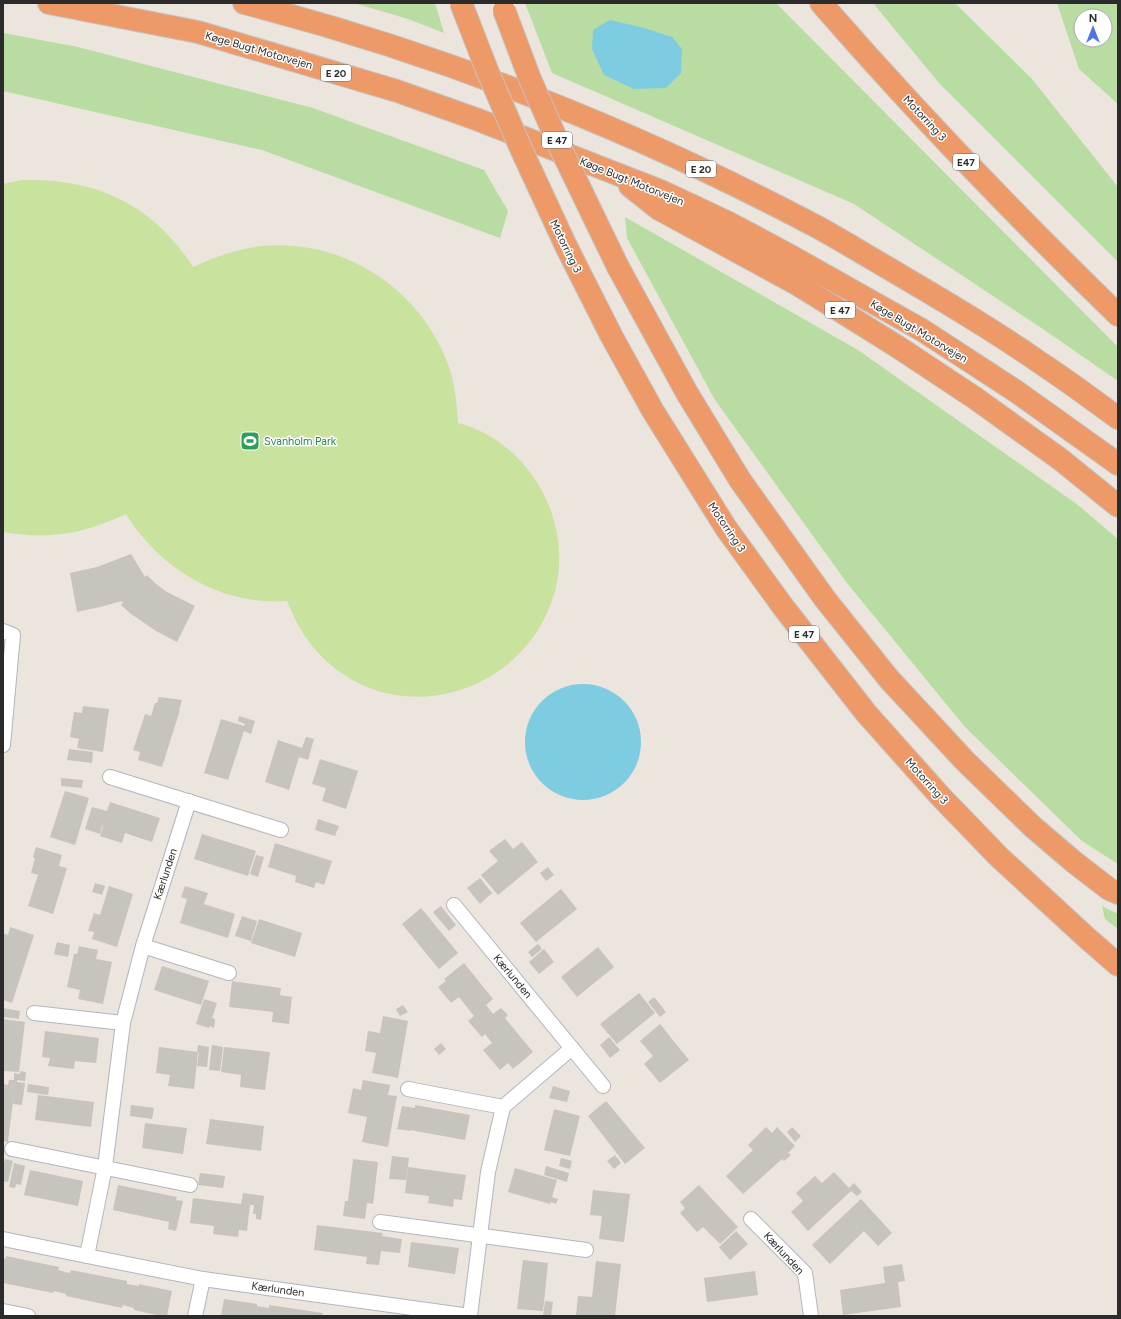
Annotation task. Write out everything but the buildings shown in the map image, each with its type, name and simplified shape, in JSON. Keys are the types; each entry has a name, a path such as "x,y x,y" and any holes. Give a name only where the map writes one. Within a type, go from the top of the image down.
{"highway":[{"name":"Køge Bugt Motorvejen","path":"49,3 198,32 398,91 476,119 663,192 729,223 922,330 1017,392 1118,464"},
{"name":"E 20","path":"244,3 292,15 486,78 599,124 708,172 805,220 942,300 1041,363 1118,418"},
{"name":"Motorring 3","path":"461,3 486,70 566,246 612,337 653,411 726,528 784,608 866,713 941,797 999,857 1118,965"},
{"name":"Motorring 3","path":"821,3 879,70 986,182 1118,315"},
{"name":"E 47","path":"502,7 530,79 556,138 618,267 687,393 740,480 825,599 889,679 965,761 1033,827 1074,862 1109,889 1118,893"},
{"name":"E 47","path":"614,173 659,209 797,284 898,347 993,411 1060,459 1118,506"}],"street":[{"path":"3,631 14,635 3,745"},
{"path":"110,778 281,830"},
{"name":"Kærlunden","path":"87,1256 105,1168 123,1023 143,946 189,801"},
{"name":"Kærlunden","path":"454,905 603,1086"},
{"path":"143,946 229,974"},
{"path":"34,1013 123,1023"},
{"path":"408,1089 503,1107 572,1048"},
{"name":"Kærlunden","path":"3,1239 202,1279 470,1316 488,1172 503,1107"},
{"path":"12,1149 190,1185"},
{"name":"Kærlunden","path":"751,1219 805,1273 811,1316"},
{"path":"380,1222 586,1250"},
{"path":"195,1316 202,1279"},
{"path":"3,1311 28,1316"}],"green space":[{"path":"354,3 435,3 444,33 408,19"},
{"path":"525,3 776,3 1118,347 1118,381 1043,329 854,204 552,73"},
{"path":"873,3 955,3 1032,79 1118,187 1118,262 939,83"},
{"path":"1057,3 1118,3 1118,104 1079,69"},
{"path":"3,33 78,47 313,108 484,170 508,211 500,238 262,150 3,91"},
{"name":"Svanholm Park","path":"22,180 74,184 98,190 120,199 141,211 160,227 177,245 193,267 244,249 262,246 293,246 323,251 351,261 377,275 401,294 421,316 438,342 452,376 456,396 458,423 484,433 507,448 527,468 535,479 551,511 557,532 559,554 558,576 547,613 527,644 501,669 470,686 435,696 399,696 364,686 331,665 310,644 295,619 287,601 263,601 239,597 216,590 194,580 174,567 156,552 140,534 126,514 81,531 66,534 36,535 3,532 3,184"},
{"path":"625,217 858,350 1078,505 1118,539 1118,864 1082,841 965,727 847,583 715,400 627,238"},
{"path":"1102,906 1118,914 1118,929 1105,919"}],"water":[{"path":"610,20 644,28 672,37 682,49 681,73 666,88 634,89 604,75 592,49 593,30"},
{"path":"583,684 605,688 624,701 637,720 641,742 637,764 624,783 605,796 583,800 561,796 542,783 529,764 525,742 529,720 542,701 561,688"}],"place":[{"name":"Svanholm Park","path":"250,441"}]}
